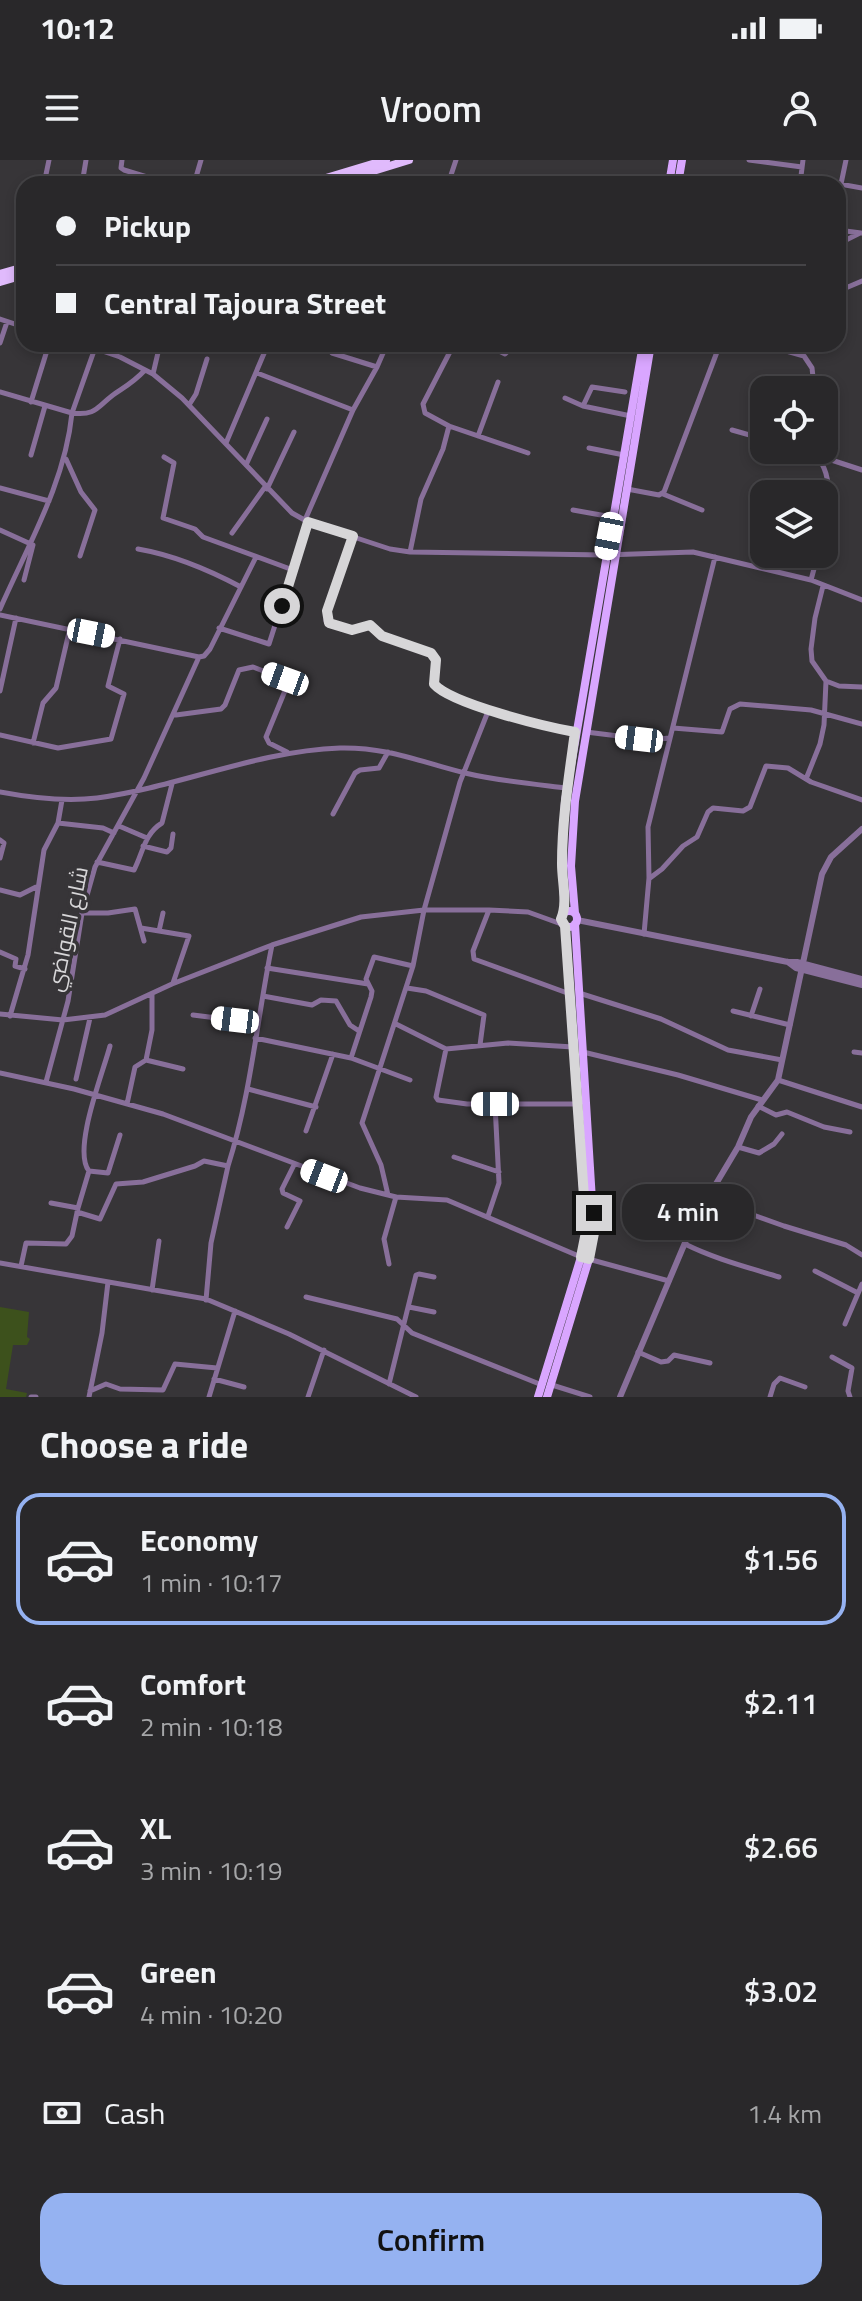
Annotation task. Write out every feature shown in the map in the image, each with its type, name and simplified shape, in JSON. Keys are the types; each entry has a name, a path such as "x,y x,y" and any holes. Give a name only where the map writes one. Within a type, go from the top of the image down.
{"highway":[{"path":"333,176 386,160"},
{"path":"357,176 409,160"}],"main road":[{"path":"610,555 612,517 642,352"},
{"path":"571,917 562,866 567,788 650,352"},
{"path":"580,732 571,866 571,917 573,1047 585,1211 585,1258"},
{"path":"538,1397 546,1385 594,1233 583,1052 564,925 571,917"},
{"path":"546,1385 547,1397"}],"street":[{"path":"122,160 121,168 144,176"},
{"path":"749,160 803,163"},
{"path":"0,343 3,320"},
{"path":"31,402 47,352"},
{"path":"0,609 66,458 72,413 94,352"},
{"path":"104,352 153,374 189,405 292,513 306,521 410,552 610,555 693,552 750,565"},
{"path":"153,374 158,352"},
{"path":"226,443 265,352"},
{"path":"219,628 269,644 306,521 353,410 384,352"},
{"path":"450,352 423,404 425,413 449,426 528,453"},
{"path":"662,494 717,352"},
{"path":"790,352 804,356 812,368 813,376"},
{"path":"332,353 377,367"},
{"path":"189,405 196,394 207,359"},
{"path":"1,395 72,413 88,413 103,407 145,370"},
{"path":"257,373 353,410"},
{"path":"478,436 498,382"},
{"path":"583,406 592,387 625,392"},
{"path":"565,398 583,406 631,417"},
{"path":"31,455 45,406"},
{"path":"246,465 267,419"},
{"path":"410,552 421,499 443,449 449,426"},
{"path":"732,430 750,435"},
{"path":"232,533 266,488 294,432"},
{"path":"589,448 624,455"},
{"path":"164,457 174,463 163,518 195,529 203,537 293,570"},
{"path":"66,458 81,492 95,510 80,556"},
{"path":"838,462 862,470"},
{"path":"0,488 49,501"},
{"path":"626,489 662,494 702,510"},
{"path":"573,510 612,517"},
{"path":"0,530 30,542"},
{"path":"353,536 326,621 352,630 370,625 382,636 431,653 436,660 436,687 490,711 580,732 651,740 669,738"},
{"path":"24,580 32,555 30,542"},
{"path":"138,549 196,567 241,587"},
{"name":"شارع القواضي","path":"46,1082 72,982 82,913 97,862 138,791 199,657 206,654 256,557"},
{"path":"644,935 649,878 648,827 715,557"},
{"path":"761,568 811,580 862,600"},
{"path":"811,580 814,568"},
{"path":"823,586 815,618 812,661 826,681 839,686 862,687"},
{"path":"0,615 199,657"},
{"path":"1,686 16,618"},
{"path":"33,743 43,703 56,688 70,628"},
{"path":"0,735 62,748 111,739 124,694 108,686 120,639"},
{"path":"175,715 223,707 239,670 253,667 289,681 266,737 272,745 289,753"},
{"path":"806,779 820,744 826,681"},
{"path":"673,728 722,732 730,709 740,704 825,712 862,724"},
{"path":"388,1195 381,1165 362,1125 407,988 424,910 464,772 490,711"},
{"path":"0,792 62,800 138,791 289,753 341,748 388,752 464,772 567,788"},
{"path":"333,814 355,773 379,768 388,752"},
{"path":"649,878 697,837 708,812 713,808 743,811 750,807 766,766 788,768 806,779 862,800"},
{"path":"97,862 134,870 147,838 162,823 172,784"},
{"path":"10,1016 25,969 45,847 58,823 62,800"},
{"path":"58,823 103,828 114,833"},
{"path":"119,826 147,838"},
{"path":"620,1397 706,1198 738,1147 760,1103 778,1080 818,886 826,865 862,829"},
{"path":"143,846 167,852 171,848 173,834"},
{"path":"0,840 4,843 0,858"},
{"path":"0,890 20,895 37,886"},
{"path":"82,913 134,909 144,941"},
{"path":"0,1014 63,1020 90,1018 112,1012 173,983 272,945 361,917 424,910 523,911 549,917 571,917 644,935 788,962 862,982"},
{"path":"489,910 473,951 474,959 574,994 661,1019 728,1050 782,1060"},
{"path":"159,931 163,913"},
{"path":"549,917 564,925"},
{"path":"141,928 189,938 173,983"},
{"path":"206,1300 211,1243 248,1089 272,945"},
{"path":"0,952 16,959 15,966 25,969"},
{"path":"351,1058 371,997 372,991 366,979 374,957 413,966"},
{"path":"267,968 368,984"},
{"path":"407,988 426,991 484,1015 480,1045"},
{"path":"751,1016 760,989"},
{"path":"146,1060 152,1030 152,994"},
{"path":"263,996 312,1005 321,1000 336,1001 350,1025 359,1031"},
{"path":"733,1011 790,1025"},
{"path":"193,1015 257,1023"},
{"path":"76,1079 90,1018"},
{"path":"396,1024 446,1049 508,1043 573,1047"},
{"path":"255,1038 351,1058 410,1080"},
{"path":"21,1266 26,1243 66,1244 72,1236 89,1171 84,1162 83,1148 110,1046"},
{"path":"446,1049 436,1099 455,1104 577,1104"},
{"path":"583,1052 678,1075 760,1103 776,1115 787,1112 824,1127 850,1132"},
{"path":"854,1052 862,1053"},
{"path":"306,1131 333,1054"},
{"path":"127,1104 135,1067 146,1060 183,1069"},
{"path":"0,1073 46,1082 163,1114 344,1183 396,1197 447,1200 585,1258 669,1281"},
{"path":"778,1080 862,1107"},
{"path":"248,1089 316,1107"},
{"path":"488,1216 498,1190 495,1104"},
{"path":"738,1147 759,1153 774,1144 782,1134"},
{"path":"89,1171 108,1173 120,1135"},
{"path":"454,1157 499,1172"},
{"path":"51,1203 98,1219 102,1218 112,1188 118,1183 143,1182 204,1161 228,1166"},
{"path":"287,1227 300,1201 281,1191 294,1165"},
{"path":"389,1264 384,1239 396,1197"},
{"path":"706,1198 846,1245 862,1255"},
{"path":"152,1290 159,1241"},
{"path":"685,1244 718,1259 779,1277"},
{"path":"0,1263 206,1300 324,1350 416,1397"},
{"path":"815,1271 858,1293"},
{"path":"389,1384 416,1275 434,1277"},
{"path":"90,1394 108,1282"},
{"path":"845,1324 862,1284"},
{"path":"306,1297 397,1319 412,1333 546,1385 590,1397"},
{"path":"409,1307 434,1312"},
{"path":"209,1397 235,1311"},
{"path":"308,1397 324,1350"},
{"path":"638,1352 661,1362 668,1361 674,1355 710,1363"},
{"path":"832,1357 852,1368 848,1391 850,1397"},
{"path":"90,1394 106,1384 120,1389 163,1390 175,1364 217,1368"},
{"path":"770,1397 774,1384 780,1378 805,1387"},
{"path":"214,1379 244,1387"}],"green space":[{"path":"0,1307 29,1312 27,1337 30,1339 27,1345 13,1345 6,1389 27,1393 26,1397 0,1397"}],"route":[{"path":"282,606 308,522 353,536 326,621 352,630 363,625 374,626 382,636 431,653 436,660 434,684 450,695 490,711 575,732 565,801 562,866 565,912 561,919 565,926 585,1211 586,1232 581,1257 589,1259 594,1213"}]}
